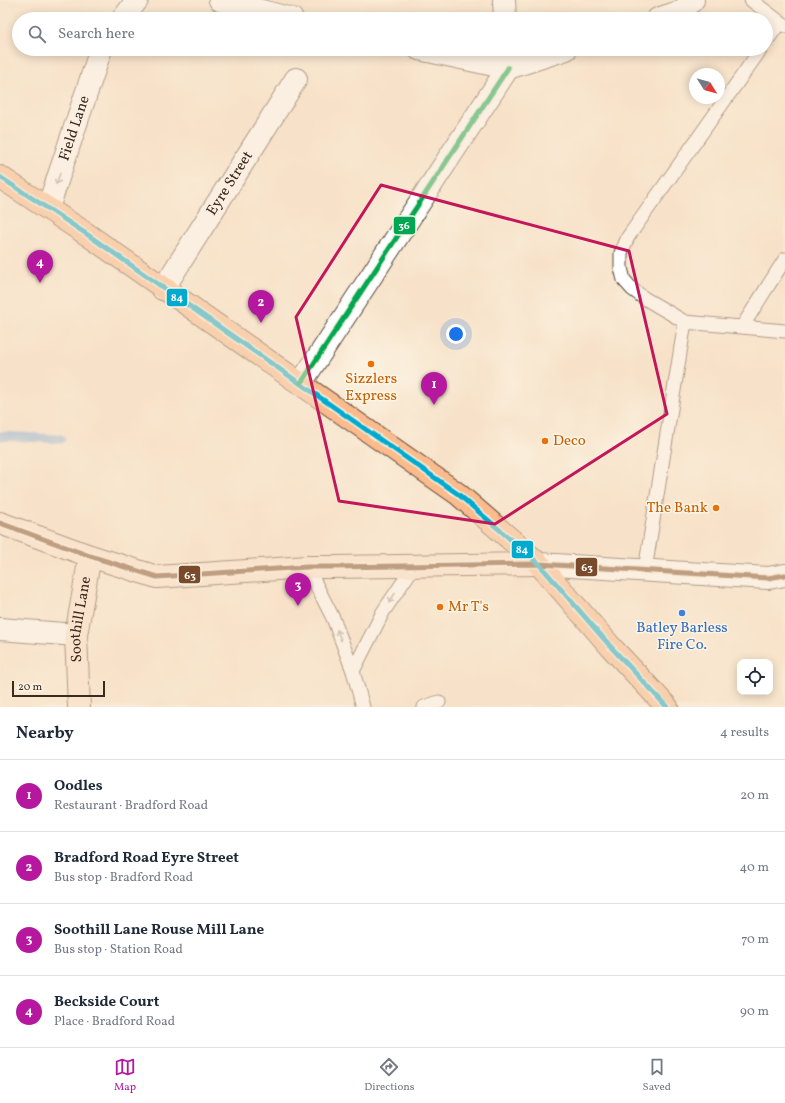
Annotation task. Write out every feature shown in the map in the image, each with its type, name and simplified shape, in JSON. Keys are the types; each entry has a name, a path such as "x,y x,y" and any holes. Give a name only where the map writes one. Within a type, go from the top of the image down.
{"main road":[{"path":"0,177 48,208 458,494 539,564 611,647 667,707"},
{"path":"0,523 90,556 157,577 307,566 539,564"},
{"name":"Soothill Lane","path":"79,707 76,635 90,556"}],"street":[{"path":"128,12 137,0"},
{"path":"220,0 265,12"},
{"path":"504,0 505,12"},
{"path":"679,12 693,0"},
{"name":"Field Lane","path":"48,208 99,56"},
{"path":"487,56 507,58 520,56"},
{"path":"301,384 507,58"},
{"name":"Eyre Street","path":"163,288 296,79"},
{"path":"539,564 768,578 785,575"},
{"path":"0,629 76,635"}],"lane":[{"path":"751,0 767,12"},
{"path":"773,16 783,24 773,35"},
{"path":"756,56 628,236 621,253 621,268 624,280 632,289 685,322 785,331"},
{"path":"742,327 785,259"},
{"path":"645,570 685,322"},
{"path":"307,566 333,618 353,671 363,707"},
{"path":"353,671 383,612 414,566"},
{"path":"424,707 439,702"}],"highlighted area":[{"path":"381,185 629,251 667,414 495,524 339,501 296,317"}],"waterway":[{"path":"0,436 61,439"}],"transit line":[{"name":"36","path":"301,383 508,68"},
{"name":"84","path":"0,177 88,235 458,494 539,564 611,647 667,707"},
{"name":"63","path":"0,523 90,556 157,577 307,567 539,564 768,578 785,575"}],"place":[{"name":"Beckside Court","path":"40,283"},
{"name":"Bradford Road Eyre Street","path":"261,323"},
{"name":"Sizzlers Express","path":"371,364"},
{"name":"Oodles","path":"434,405"},
{"name":"Deco","path":"545,441"},
{"name":"The Bank","path":"716,508"},
{"name":"Soothill Lane Rouse Mill Lane","path":"298,606"},
{"name":"Mr T's","path":"440,607"},
{"name":"Batley Barless Fire Co.","path":"682,613"}]}
